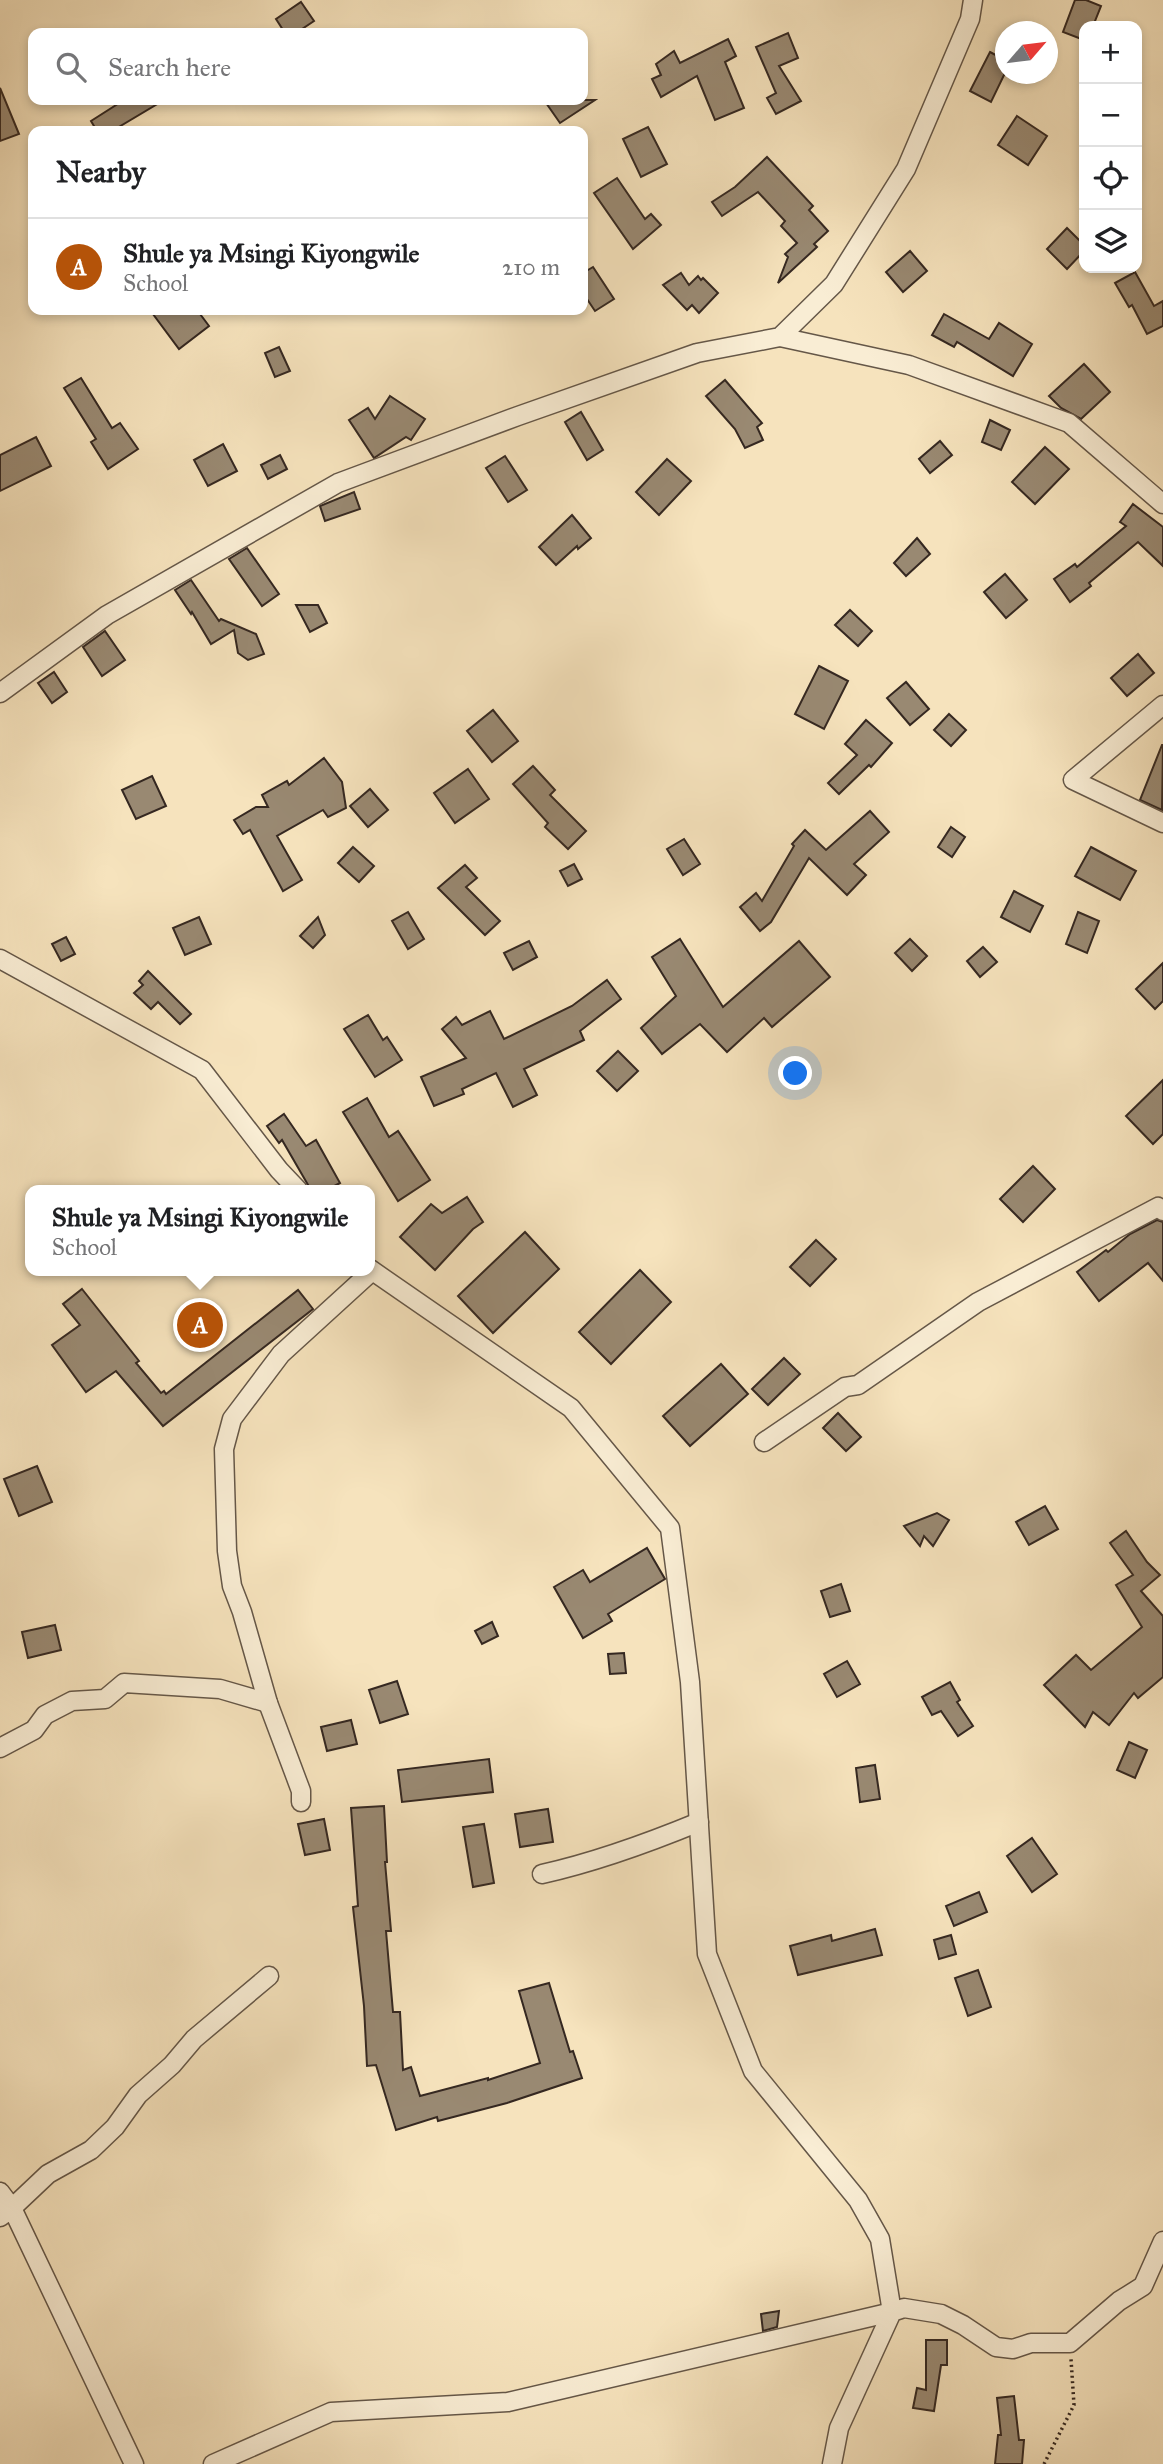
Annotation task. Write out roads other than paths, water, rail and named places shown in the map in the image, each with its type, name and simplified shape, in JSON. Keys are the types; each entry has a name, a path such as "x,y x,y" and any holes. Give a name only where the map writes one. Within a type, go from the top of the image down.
{"street":[{"path":"780,337 834,284 906,169 970,19 973,0"},
{"path":"0,693 107,615 338,483 518,416 698,354 780,337 909,365 1069,423 1163,504"},
{"path":"1163,705 1073,780 1163,823"},
{"path":"0,959 202,1070 293,1185"},
{"path":"764,1442 845,1387 858,1385 978,1302 1158,1207 1163,1211"},
{"path":"375,1273 571,1408 670,1528 690,1682 707,1954 753,2071 858,2200 880,2239 892,2312 839,2428 832,2464"},
{"path":"300,1802 300,1791 268,1703 232,1586 227,1551 224,1449 232,1419 281,1354 365,1276"},
{"path":"0,1748 34,1730 45,1715 72,1701 105,1699 124,1683 220,1689 268,1703"},
{"path":"542,1874 584,1864 607,1854 645,1844 699,1822"},
{"path":"6,2212 48,2174 91,2150 115,2127 138,2095 172,2065 194,2039 270,1976"},
{"path":"0,2192 6,2212 134,2464"},
{"path":"213,2464 331,2412 508,2402 904,2308 941,2314 996,2347 1013,2348 1031,2343 1070,2343 1119,2301 1143,2286 1163,2241"}],"place":[{"name":"Shule ya Msingi Kiyongwile","path":"200,1325"}]}
